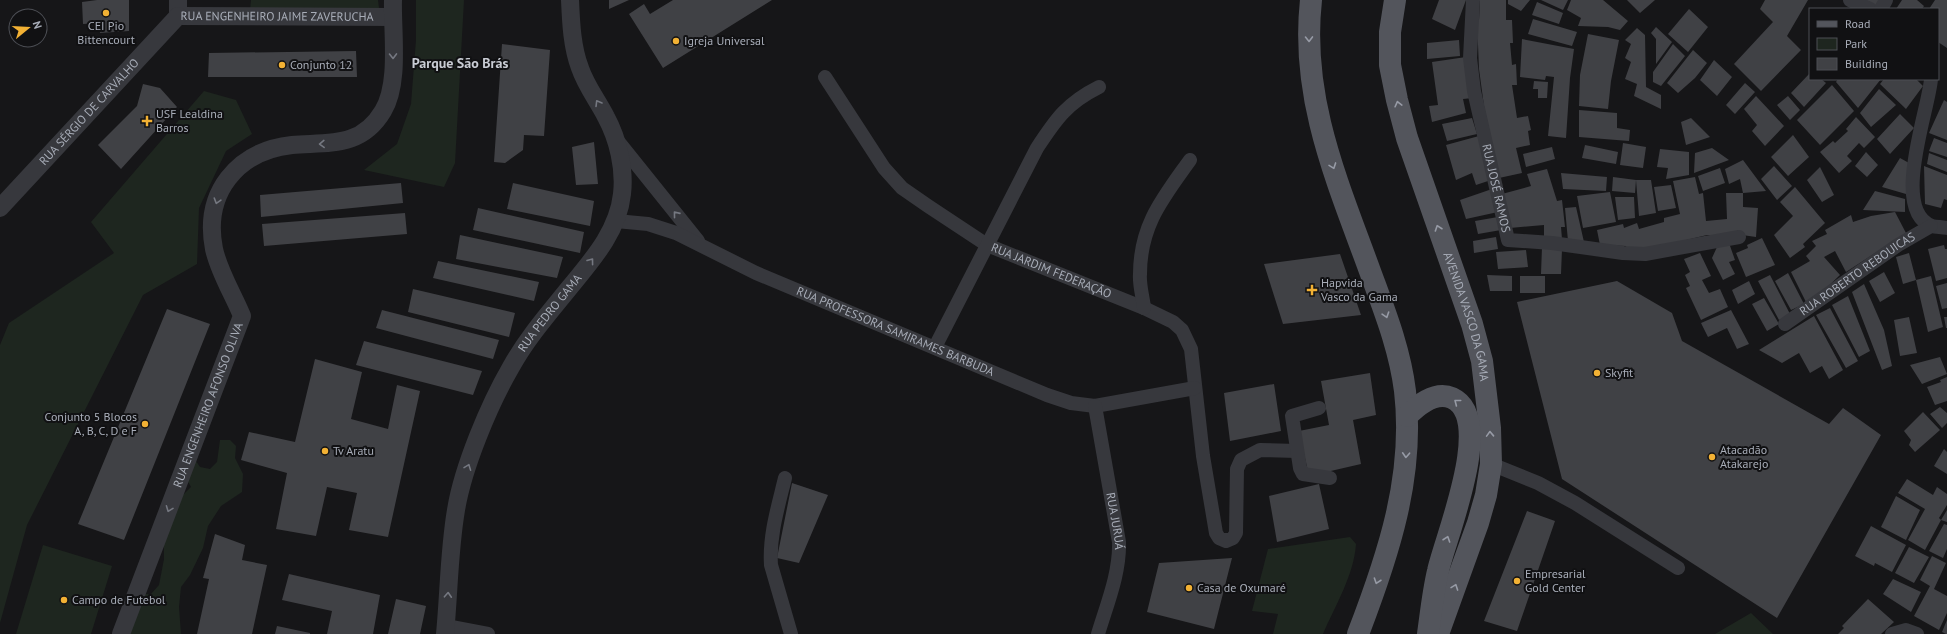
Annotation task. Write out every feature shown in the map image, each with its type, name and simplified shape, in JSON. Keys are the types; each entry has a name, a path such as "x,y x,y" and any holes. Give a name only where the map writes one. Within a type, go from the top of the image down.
{"main road":[{"path":"1311,0 1308,23 1309,54 1311,83 1318,116 1329,156 1395,343 1404,383 1407,416 1406,469 1395,529 1358,634"},
{"name":"AVENIDA VASCO DA GAMA","path":"1395,0 1390,32 1390,65 1397,100 1407,138 1472,324 1482,361 1491,464 1486,495 1478,523 1438,634"},
{"path":"1407,416 1426,401 1437,397 1448,396 1462,405 1469,431 1467,472 1461,498 1438,571 1428,634"}],"street":[{"name":"RUA PEDRO GAMA","path":"446,630 452,535 456,508 465,474 490,408 510,368 523,347 605,241 616,221 622,194 622,177 615,138 607,118 587,86 580,68 571,24 570,0"},
{"name":"RUA JOSÉ RAMOS","path":"1473,0 1470,58 1474,91 1508,240 1570,245 1634,254 1645,254 1738,238"},
{"path":"1850,0 1868,8"},
{"name":"RUA ENGENHEIRO JAIME ZAVERUCHA","path":"178,8 392,8"},
{"name":"RUA SÉRGIO DE CARVALHO","path":"0,208 178,8"},
{"name":"RUA ENGENHEIRO AFONSO OLIVA","path":"121,634 242,316 214,249 212,224 215,206 221,189 230,174 239,166 271,149 292,145 329,144 348,140 362,134 374,124 384,110 391,89 393,67 392,8"},
{"name":"RUA JARDIM FEDERAÇÃO","path":"825,77 869,146 902,188 987,245 1144,308 1173,322 1182,330 1191,349 1203,456 1216,533 1221,540 1230,540 1236,533 1237,468 1241,460 1260,450 1297,451"},
{"path":"1931,80 1917,144 1912,187 1914,203 1921,217 1931,226 1947,228"},
{"path":"935,348 1016,187 1051,126 1067,106 1099,86"},
{"name":"RUA PROFESSORA SAMIRAMES BARBUDA","path":"615,138 701,244"},
{"path":"1144,308 1140,275 1145,233 1151,217 1190,160"},
{"name":"RUA PROFESSORA SAMIRAMES BARBUDA","path":"616,221 662,227 701,244 756,273 1048,396 1071,403 1095,406"},
{"name":"RUA ROBERTO REBOUICAS","path":"1785,324 1898,245 1931,226"},
{"path":"1095,406 1195,388"},
{"name":"RUA JURUÁ","path":"1095,406 1119,542 1119,555 1113,586 1098,634"},
{"path":"1319,408 1292,416 1297,451 1300,468 1303,474 1330,478"},
{"path":"1491,464 1538,483 1575,503 1678,568"},
{"path":"784,478 770,553 771,565 791,634"},
{"path":"446,630 488,634"},
{"path":"1892,634 1906,630 1916,634"}],"green space":[{"path":"251,0 378,0 379,8 250,10"},
{"path":"416,0 464,0 455,163 444,187 364,170 397,144 411,104 416,40"},
{"path":"204,91 236,100 252,134 226,151 199,208 197,264 143,295 27,525 0,623 0,345 9,323 114,253 91,222"},
{"path":"220,440 230,440 236,446 235,458 243,474 242,492 221,506 208,526 203,548 190,575 181,587 179,607 181,634 130,634 143,594 151,594 159,585 164,559 164,541 183,495 191,487 186,478 196,461 200,467 210,469 217,462"},
{"path":"1350,537 1356,544 1352,567 1323,634 1273,634 1278,614 1252,611 1268,549"},
{"name":"Campo de Futebol","path":"43,545 112,566 91,634 16,634"},
{"path":"1751,613 1773,634 1715,634"}],"building":[{"name":"CEI Pio Bittencourt","path":"97,0 129,0 129,31 100,33 99,23 83,24 82,2"},
{"path":"609,0 629,0 609,9"},
{"name":"Igreja Universal","path":"673,0 772,0 663,68 629,14 644,4 650,14"},
{"path":"1439,0 1466,0 1455,30 1432,19"},
{"path":"1480,0 1506,0 1506,20 1512,20 1513,43 1510,43 1512,65 1516,64 1517,85 1512,85 1517,118 1528,116 1531,130 1528,131 1530,145 1516,148 1522,173 1499,178 1484,106 1479,69 1477,20 1479,20"},
{"path":"1508,0 1530,0 1521,11 1508,4"},
{"path":"1541,0 1568,0 1563,10"},
{"path":"1571,0 1603,0 1628,21 1620,30 1608,27 1578,26 1581,18 1567,10"},
{"path":"1627,0 1655,0 1640,13"},
{"path":"1765,0 1808,0 1787,36 1801,50 1761,91 1734,64 1773,22 1760,9"},
{"path":"1860,0 1880,0 1876,7"},
{"path":"1902,0 1917,0 1924,6 1923,8 1897,8"},
{"path":"1935,0 1947,0 1947,48 1939,43 1939,8 1930,8"},
{"path":"1537,2 1563,13 1559,24 1532,15"},
{"path":"1689,9 1708,27 1688,52 1668,34"},
{"path":"1533,19 1577,32 1572,46 1528,34"},
{"path":"1656,27 1672,42 1656,64 1656,39 1651,33"},
{"path":"1637,28 1645,35 1646,87 1661,95 1661,109 1634,96 1637,84 1625,79 1631,62 1625,58 1631,44 1625,40"},
{"path":"1588,34 1619,40 1611,81 1608,109 1579,106 1580,75"},
{"path":"1522,39 1574,49 1570,78 1566,138 1548,136 1554,77 1546,76 1545,80 1520,77"},
{"path":"1459,40 1460,56 1427,59 1427,43"},
{"path":"502,44 550,50 544,136 524,135 523,150 505,163 494,162"},
{"path":"1673,44 1685,56 1661,86 1653,82 1653,72"},
{"path":"1693,50 1707,63 1695,78 1678,93 1667,83"},
{"name":"Conjunto 12","path":"356,51 357,77 208,77 209,53"},
{"path":"1466,57 1473,98 1463,99 1466,113 1432,122 1429,106 1438,105 1432,62"},
{"path":"1714,60 1732,77 1717,96 1700,80"},
{"path":"1809,74 1809,80 1822,80 1826,83 1804,107 1791,93"},
{"path":"1837,80 1880,80 1858,108 1836,82"},
{"path":"1883,80 1917,80 1923,86 1906,109 1880,84"},
{"path":"1534,81 1548,82 1547,98 1538,98 1538,89 1533,89"},
{"path":"1745,83 1755,92 1735,114 1726,105"},
{"path":"143,84 160,88 177,107 121,169 98,145 137,106"},
{"path":"1832,85 1854,111 1820,145 1797,120"},
{"path":"1879,89 1896,105 1871,127 1860,113"},
{"path":"1756,96 1784,126 1765,146 1752,131 1757,125 1744,109"},
{"path":"1788,96 1800,110 1790,120 1777,105"},
{"path":"1944,100 1947,102 1947,140 1929,133"},
{"path":"1579,110 1617,113 1617,128 1630,130 1629,141 1579,137"},
{"path":"1900,114 1914,128 1890,154 1877,139"},
{"path":"1856,117 1875,137 1864,148 1859,143 1847,156 1852,161 1839,173 1820,152 1833,141 1835,143 1848,131 1846,129"},
{"path":"1472,118 1477,134 1447,141 1442,124"},
{"path":"1691,118 1710,137 1686,145 1681,122"},
{"path":"1793,135 1809,157 1788,176 1771,157"},
{"path":"1479,136 1491,180 1476,185 1472,173 1456,180 1446,145"},
{"path":"1934,138 1947,143 1947,157 1929,151"},
{"path":"594,142 598,184 576,185 572,147"},
{"path":"1623,143 1646,147 1643,168 1620,165"},
{"path":"1585,145 1618,152 1616,164 1582,158"},
{"path":"1552,147 1555,159 1526,167 1523,154"},
{"path":"1712,148 1729,160 1694,173 1695,153"},
{"path":"1660,149 1689,152 1689,175 1666,179 1668,168 1657,167"},
{"path":"1866,152 1878,165 1867,177 1855,166"},
{"path":"1929,153 1947,160 1947,172 1927,164"},
{"path":"1900,158 1909,163 1906,194 1882,187"},
{"path":"1743,160 1766,191 1743,193 1740,179 1729,184 1725,169"},
{"path":"1774,166 1792,186 1777,200 1761,179"},
{"path":"1924,166 1947,175 1947,200 1944,199 1941,208 1925,204"},
{"path":"1820,167 1834,195 1822,202 1807,180"},
{"path":"1720,168 1725,183 1703,191 1698,176"},
{"path":"1547,169 1557,201 1562,200 1565,227 1561,227 1562,239 1544,239 1544,225 1510,228 1502,194 1531,186 1527,174"},
{"path":"1561,173 1607,177 1606,191 1563,189"},
{"path":"1613,177 1636,180 1635,193 1612,191"},
{"path":"1695,177 1699,194 1703,193 1706,221 1727,219 1726,193 1743,193 1743,207 1758,208 1756,237 1742,235 1707,235 1628,254 1626,246 1600,245 1597,230 1623,224 1624,228 1637,223 1639,229 1664,222 1664,218 1680,214 1673,181"},
{"path":"1636,180 1651,180 1656,213 1639,216"},
{"path":"401,183 403,203 261,217 260,195"},
{"path":"513,183 594,201 590,226 507,209"},
{"path":"1671,185 1676,208 1658,211 1654,187"},
{"path":"1795,187 1825,223 1803,244 1805,247 1790,258 1774,235 1793,216 1780,202"},
{"path":"1492,189 1498,212 1466,219 1460,200"},
{"path":"1875,191 1905,199 1905,212 1863,210"},
{"path":"1610,192 1616,222 1583,228 1577,196"},
{"path":"1615,197 1634,197 1635,218 1618,220"},
{"path":"1576,207 1584,242 1568,241 1565,208"},
{"path":"478,208 584,232 580,253 473,230"},
{"path":"1895,212 1906,233 1846,272 1835,251 1824,257 1840,275 1820,294 1806,302 1791,272 1810,261 1806,256 1816,246 1812,241 1827,234 1825,230 1851,215 1853,222 1871,216"},
{"path":"405,213 407,234 264,246 262,224"},
{"path":"1498,217 1501,230 1478,234 1475,221"},
{"path":"460,235 563,257 557,278 456,259"},
{"path":"1496,237 1498,249 1474,253 1473,241"},
{"path":"1762,238 1775,265 1746,277 1736,253 1748,248 1747,245"},
{"path":"1729,243 1735,260 1729,262 1735,274 1723,280 1712,258 1717,247"},
{"path":"1944,245 1945,249 1947,249 1947,278 1936,281 1928,249"},
{"path":"1542,247 1562,249 1561,274 1541,274"},
{"path":"1526,250 1528,267 1498,269 1496,252"},
{"path":"1700,253 1711,276 1702,280 1709,293 1720,289 1728,307 1701,320 1686,288 1690,286 1685,275 1690,272 1684,259"},
{"path":"1909,253 1916,280 1903,284 1896,257"},
{"name":"Hapvida Vasco da Gama","path":"1340,254 1361,315 1283,324 1264,264"},
{"path":"438,261 539,282 534,301 433,278"},
{"path":"1884,272 1895,293 1880,302 1869,281"},
{"path":"1788,273 1804,304 1791,310 1775,281"},
{"path":"1487,275 1512,276 1512,291 1490,291"},
{"path":"1770,275 1790,314 1779,320 1758,281"},
{"path":"1520,276 1545,276 1545,293 1520,293"},
{"path":"1931,276 1943,327 1928,332 1916,280"},
{"name":"Atacadão Atakarejo","path":"1617,281 1672,313 1682,341 1829,424 1843,408 1881,435 1777,618 1562,479 1517,302"},
{"path":"1749,281 1755,294 1738,304 1732,290"},
{"path":"1947,283 1947,308 1942,309 1936,286"},
{"path":"1864,284 1884,330 1892,366 1882,370 1852,292"},
{"path":"413,289 515,313 509,337 408,312"},
{"path":"1848,296 1870,351 1859,357 1832,305"},
{"path":"1764,298 1779,324 1767,331 1752,304"},
{"path":"1830,308 1858,361 1846,368 1816,315"},
{"name":"Conjunto 5 Blocos A, B, C, D e F","path":"167,309 210,324 124,540 78,524"},
{"path":"382,310 499,340 493,359 376,328"},
{"path":"1731,310 1749,344 1737,349 1727,328 1708,337 1701,323"},
{"path":"1814,316 1843,370 1829,379 1822,366 1810,373 1799,353 1782,363 1759,350"},
{"path":"1909,317 1917,353 1900,356 1894,320"},
{"path":"1944,317 1947,317 1947,328 1946,328"},
{"path":"364,341 482,371 473,395 356,365"},
{"path":"1940,357 1947,374 1922,384 1910,365"},
{"name":"Tv Aratu","path":"315,359 362,372 351,419 388,429 397,385 420,391 388,537 349,530 357,493 327,487 316,536 276,529 287,473 241,460 249,432 295,442"},
{"path":"1370,373 1376,415 1353,420 1361,464 1309,476 1299,431 1329,425 1321,381"},
{"path":"1947,377 1947,401 1935,405 1927,387 1941,382 1940,380"},
{"path":"1274,384 1281,431 1230,441 1224,393"},
{"path":"1940,407 1947,413 1947,423 1942,428 1930,414"},
{"path":"1923,412 1940,430 1915,452 1909,445 1911,440 1904,431"},
{"path":"1944,449 1947,452 1947,474 1934,466"},
{"path":"1907,479 1933,495 1937,487 1947,494 1947,505 1939,518 1941,520 1925,550 1908,540 1925,509 1898,493"},
{"path":"792,483 828,495 799,563 777,558"},
{"path":"1319,484 1329,529 1277,542 1269,496"},
{"path":"1896,496 1920,510 1906,540 1881,527"},
{"path":"1947,510 1947,522 1941,520"},
{"name":"Empresarial Gold Center","path":"1527,511 1555,521 1517,631 1484,621"},
{"path":"1944,524 1947,525 1947,549 1943,558 1929,551"},
{"path":"1871,526 1906,545 1892,572 1875,563 1874,566 1855,556"},
{"path":"215,534 245,545 242,560 267,565 252,634 197,634 209,579 203,578"},
{"path":"1909,547 1929,557 1914,583 1895,573"},
{"path":"1932,556 1946,563 1934,589 1947,596 1947,613 1939,630 1914,616 1930,586 1920,580"},
{"name":"Casa de Oxumaré","path":"1232,558 1214,629 1147,612 1159,563"},
{"path":"289,574 380,595 373,634 327,634 332,611 282,600"},
{"path":"1893,579 1921,592 1911,612 1883,594"},
{"path":"396,599 426,606 420,634 388,634"},
{"path":"1868,599 1894,622 1881,634 1838,634 1844,628 1842,626"},
{"path":"1947,620 1947,634 1946,634 1942,632"},
{"path":"277,626 310,633 310,634 275,634"}],"place":[{"name":"CEI Pio Bittencourt","path":"106,13"},
{"name":"Igreja Universal","path":"676,41"},
{"name":"Conjunto 12","path":"282,65"},
{"name":"USF Lealdina Barros","path":"147,121"},
{"name":"Hapvida Vasco da Gama","path":"1312,290"},
{"name":"Skyfit","path":"1597,373"},
{"name":"Conjunto 5 Blocos A, B, C, D e F","path":"145,424"},
{"name":"Tv Aratu","path":"325,451"},
{"name":"Atacadão Atakarejo","path":"1712,457"},
{"name":"Empresarial Gold Center","path":"1517,581"},
{"name":"Casa de Oxumaré","path":"1189,588"},
{"name":"Campo de Futebol","path":"64,600"}],"district":[{"name":"Parque São Brás","path":"460,63"}]}
